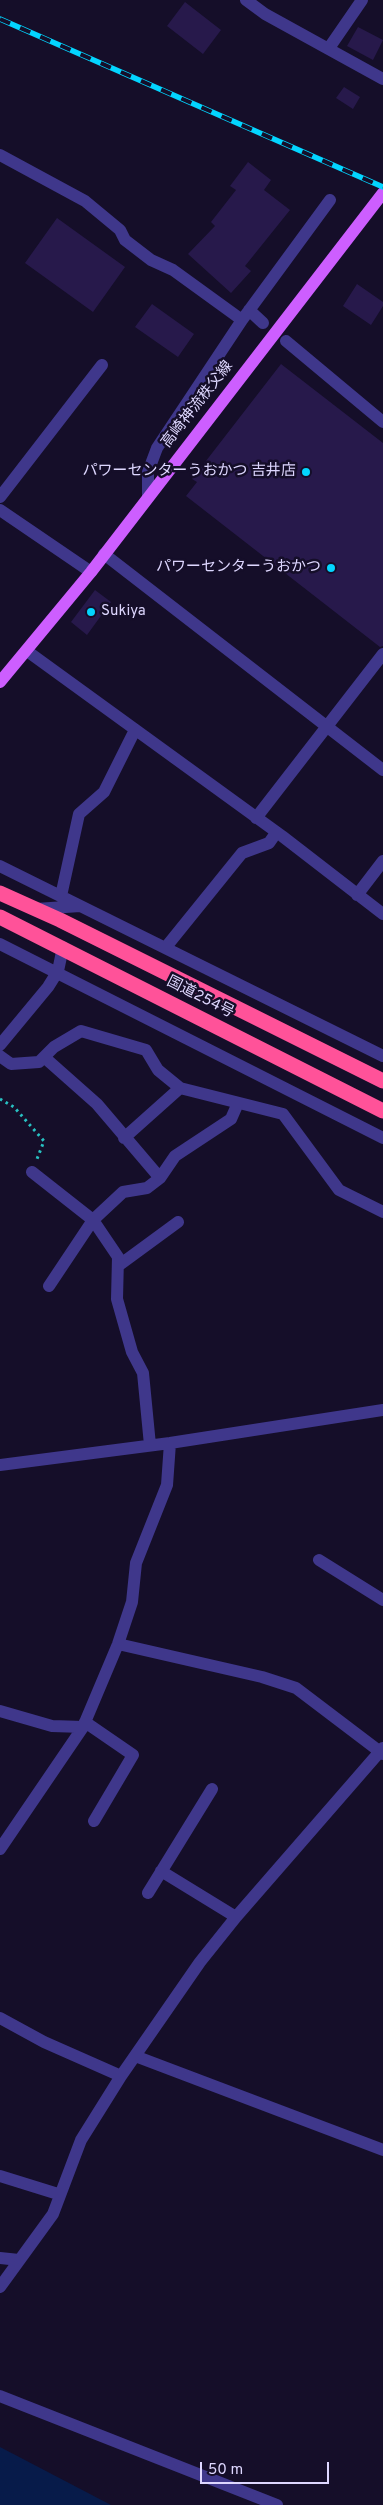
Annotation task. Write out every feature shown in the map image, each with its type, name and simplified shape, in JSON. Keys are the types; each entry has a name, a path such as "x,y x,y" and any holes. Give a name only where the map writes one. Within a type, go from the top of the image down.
{"highway":[{"name":"国道254号","path":"0,893 36,909 383,1081"},
{"name":"国道254号","path":"0,917 383,1111"}],"main road":[{"name":"高崎神流秩父線","path":"0,682 90,572 382,194"}],"street":[{"path":"246,0 264,14 383,78"},
{"path":"329,48 362,0"},
{"path":"0,155 85,201 120,230 125,240 151,260 173,270 246,315 263,323"},
{"path":"148,497 148,472 158,448 246,315 330,200"},
{"path":"286,340 383,422"},
{"path":"0,497 102,365"},
{"path":"0,510 90,572"},
{"path":"104,554 383,770"},
{"path":"27,651 256,818 383,914"},
{"path":"256,818 383,654"},
{"path":"61,896 79,814 104,792 135,730"},
{"path":"166,947 242,853 269,842 276,833"},
{"path":"357,895 383,862"},
{"path":"0,866 166,947 382,1057"},
{"path":"36,909 83,906"},
{"path":"0,944 58,971 383,1138"},
{"path":"0,1046 48,987 58,971 63,948"},
{"path":"0,1056 11,1064 39,1062 54,1047 81,1031 146,1050 158,1070 180,1088 283,1114 339,1190 383,1212"},
{"path":"44,1057 96,1104 160,1178"},
{"path":"124,1138 180,1088"},
{"path":"50,1286 92,1220 123,1192 146,1188 160,1178 175,1156 231,1119 238,1103"},
{"path":"32,1172 92,1220 118,1257 117,1299 132,1352 142,1374 150,1445"},
{"path":"118,1266 178,1222"},
{"path":"0,1465 170,1443 383,1410"},
{"path":"0,1850 84,1725 118,1644 132,1602 136,1563 167,1485 170,1443"},
{"path":"319,1560 383,1600"},
{"path":"0,2287 53,2214 58,2194 81,2140 121,2076 200,1962 236,1917 382,1751 296,1688 262,1677 208,1666 194,1660 118,1644"},
{"path":"0,1711 52,1726 84,1725 133,1755 94,1821"},
{"path":"148,1893 212,1789"},
{"path":"161,1871 236,1917"},
{"path":"0,2018 44,2042 121,2076"},
{"path":"135,2056 383,2150"},
{"path":"0,2176 58,2194"},
{"path":"0,2258 19,2260"},
{"path":"0,2396 277,2505"}],"path":[{"path":"0,1099 14,1107 44,1141 32,1172"}],"water":[{"path":"0,2447 111,2505 0,2505"}],"building":[{"path":"185,2 221,30 203,54 167,26"},
{"path":"358,27 383,40 373,60 347,46"},
{"path":"344,87 360,97 353,109 336,98"},
{"path":"248,162 271,180 264,190 290,210 245,266 251,271 231,293 188,254 215,226 211,222 236,190 230,186"},
{"path":"57,218 125,267 93,312 25,263"},
{"path":"357,284 383,302 383,306 371,325 343,306"},
{"path":"152,304 194,334 178,357 135,327"},
{"name":"パワーセンターうおかつ","path":"281,364 383,443 383,646 380,647 186,496 197,482 192,479"},
{"name":"Sukiya","path":"95,590 111,602 87,635 71,622"}],"railway":[{"path":"0,19 383,187"}],"place":[{"name":"パワーセンターうおかつ 吉井店","path":"306,472"},
{"name":"パワーセンターうおかつ","path":"331,568"},
{"name":"Sukiya","path":"91,612"}]}
